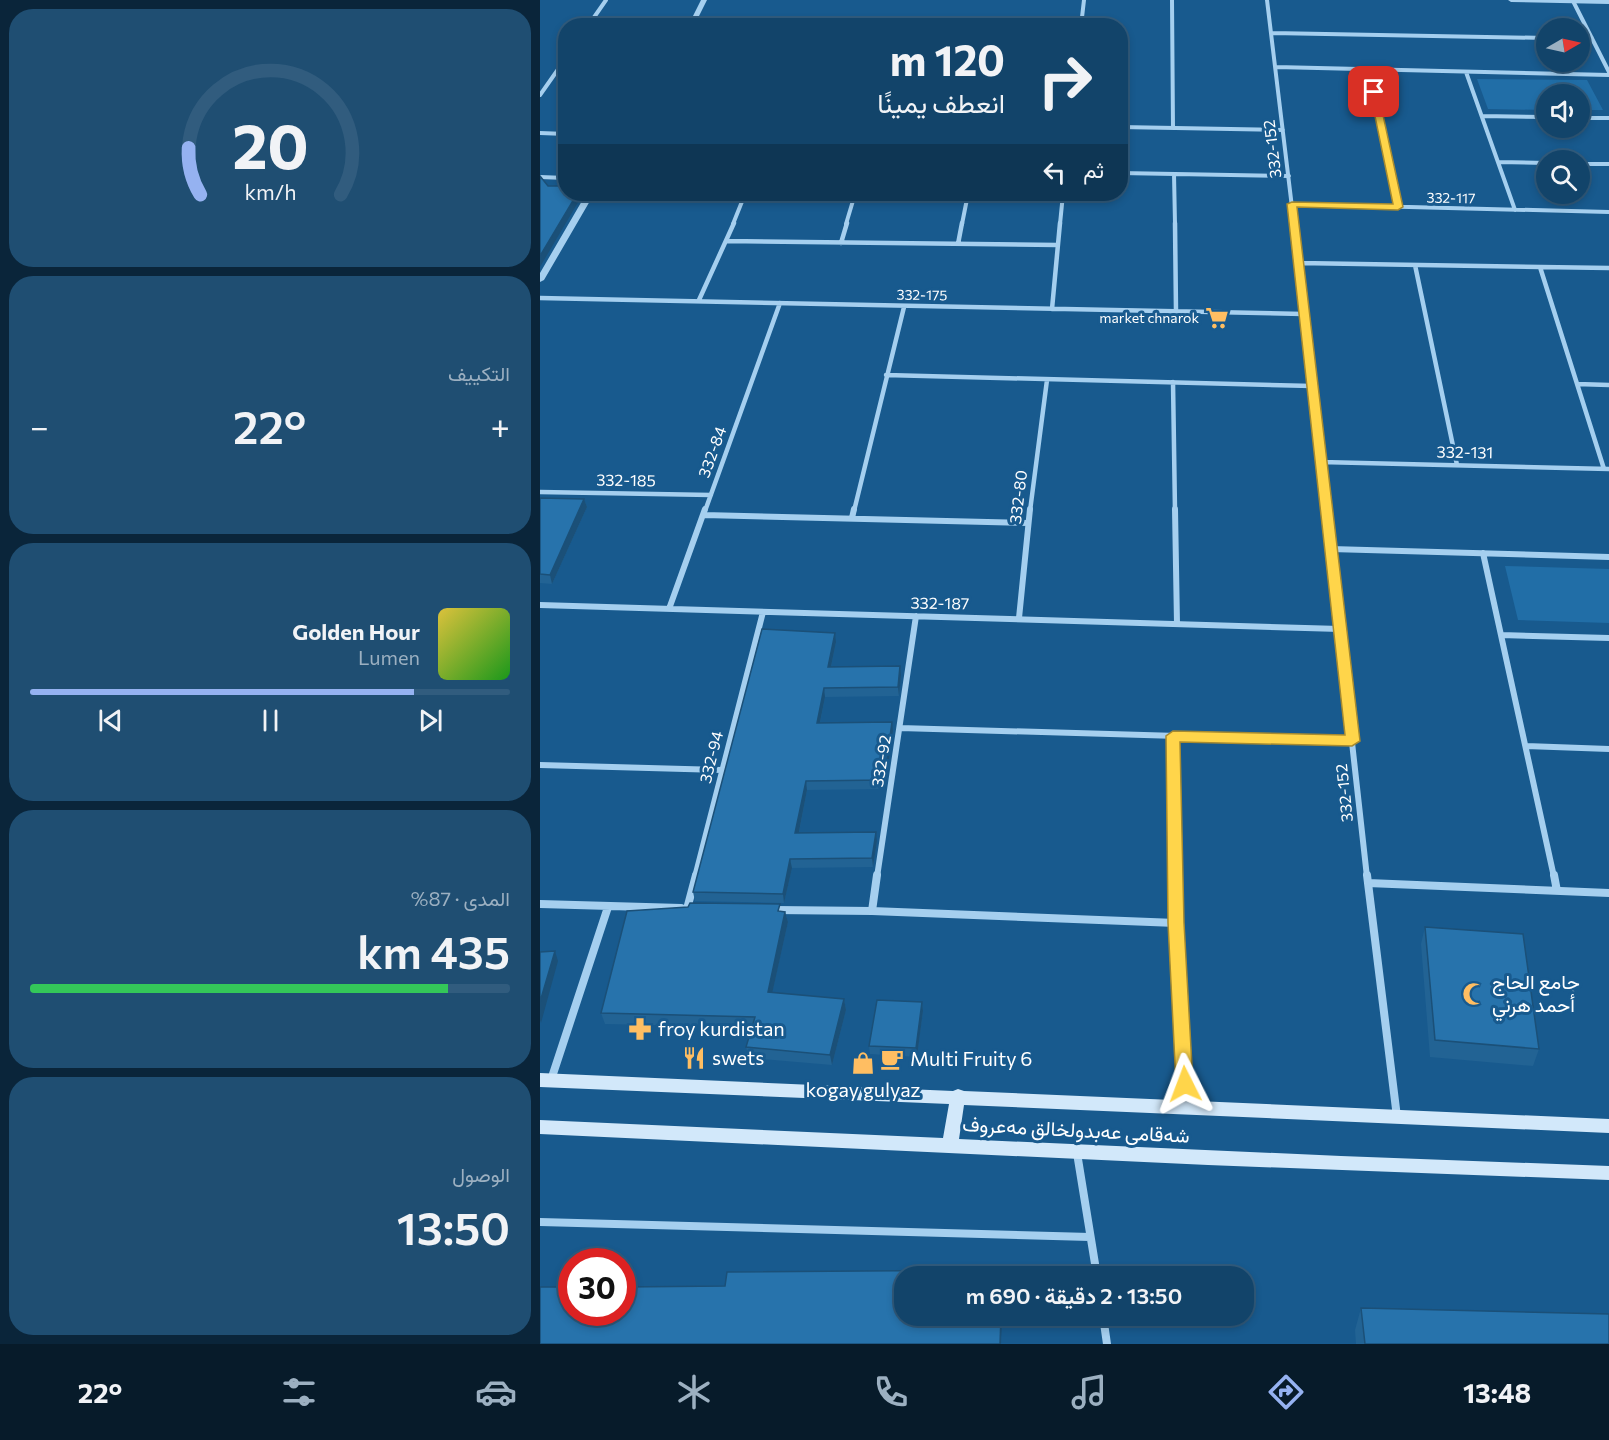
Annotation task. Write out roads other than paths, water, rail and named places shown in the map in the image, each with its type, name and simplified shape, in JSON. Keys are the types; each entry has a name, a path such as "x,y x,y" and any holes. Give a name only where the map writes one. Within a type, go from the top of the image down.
{"main road":[{"name":"شەقامی عەبدولخالق مەعروف","path":"546,1080 958,1096 1609,1126"},
{"path":"950,1145 958,1096"},
{"name":"شەقامی عەبدولخالق مەعروف","path":"540,1127 950,1145 1077,1153 1609,1173"}],"street":[{"path":"594,18 606,0"},
{"path":"695,18 705,0"},
{"path":"1082,18 1084,0"},
{"path":"1172,0 1173,128"},
{"name":"332-152","path":"1267,0 1397,1117"},
{"path":"1511,0 1609,2"},
{"path":"1276,67 1609,74 1573,1"},
{"path":"1272,33 1536,38"},
{"path":"540,94 558,69"},
{"path":"1369,69 1398,207"},
{"path":"1466,72 1515,210"},
{"path":"1482,116 1536,117"},
{"path":"1590,118 1609,118"},
{"path":"1128,127 1283,130"},
{"path":"540,133 558,134"},
{"path":"1498,162 1536,163"},
{"path":"1590,164 1609,164"},
{"path":"1128,173 1289,176"},
{"path":"1174,174 1176,311"},
{"path":"540,177 558,178"},
{"path":"540,280 586,201"},
{"path":"699,300 727,241 742,201"},
{"path":"841,243 853,201"},
{"path":"958,244 967,201"},
{"path":"1052,309 1062,201"},
{"name":"332-117","path":"1292,204 1609,212"},
{"path":"727,241 1057,245"},
{"path":"1299,263 1609,268"},
{"path":"1415,265 1457,465"},
{"path":"1540,267 1607,469"},
{"name":"332-175","path":"540,298 1303,314"},
{"name":"332-84","path":"669,609 780,303"},
{"path":"852,518 904,306"},
{"path":"886,375 1312,386"},
{"name":"332-80","path":"1019,618 1028,523 1047,380"},
{"path":"1173,382 1178,624"},
{"path":"1577,384 1609,385"},
{"name":"332-131","path":"1321,462 1607,469"},
{"name":"332-185","path":"540,492 711,495"},
{"path":"704,515 1028,523"},
{"path":"1331,549 1609,557"},
{"path":"1483,553 1557,891"},
{"name":"332-187","path":"540,605 1340,629"},
{"name":"332-94","path":"687,909 763,612"},
{"name":"332-92","path":"872,911 915,616"},
{"path":"1501,635 1609,638"},
{"path":"900,728 1352,741"},
{"path":"1173,736 1176,923 1186,1107"},
{"path":"1526,746 1609,748"},
{"path":"540,765 722,770"},
{"path":"1368,883 1609,894"},
{"path":"540,904 698,909"},
{"path":"546,1080 608,907"},
{"path":"762,910 872,911 1176,923"},
{"path":"1077,1153 1095,1266"},
{"path":"540,1222 1090,1237"},
{"path":"1104,1326 1107,1344"}],"place":[{"name":"market chnarok","path":"1217,318"},
{"name":"جامع الحاج أحمد هرني","path":"1474,994"},
{"name":"froy kurdistan","path":"640,1029"},
{"name":"swets","path":"694,1058"},
{"name":"Multi Fruity 6","path":"892,1059"},
{"name":"kogay gulyaz","path":"863,1063"}]}
